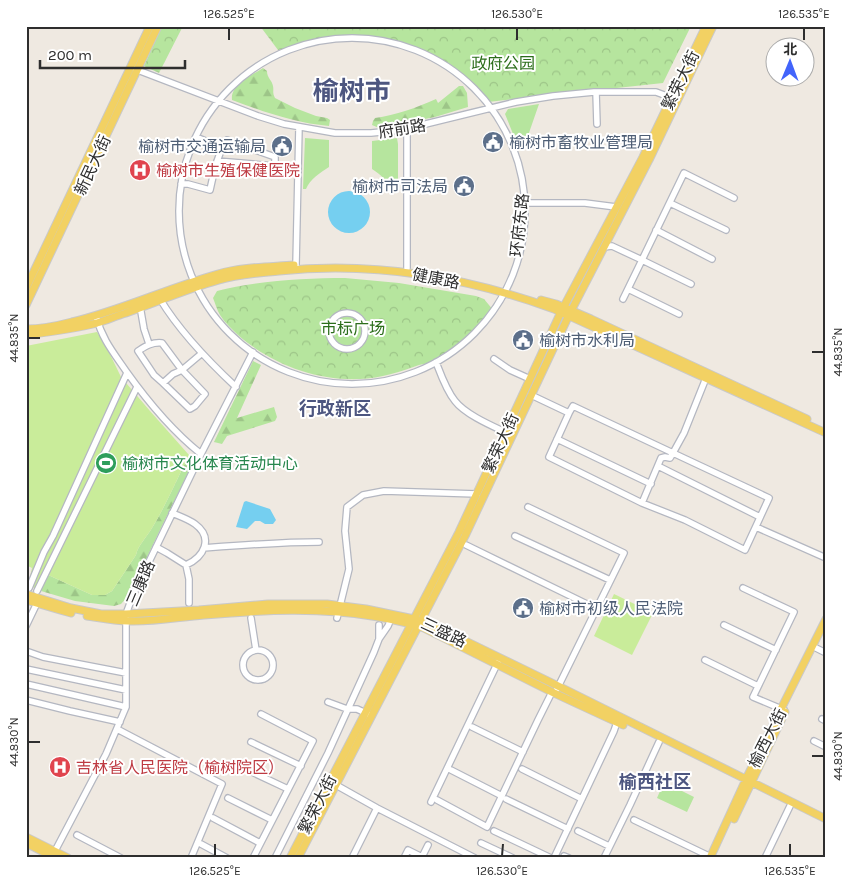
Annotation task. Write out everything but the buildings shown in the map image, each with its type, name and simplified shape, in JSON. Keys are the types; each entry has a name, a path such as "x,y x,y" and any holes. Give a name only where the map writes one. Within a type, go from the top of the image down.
{"main road":[{"name":"新民大街","path":"26,305 134,68 150,26"},
{"name":"新民大街","path":"26,288 134,68 158,26"},
{"name":"繁荣大街","path":"416,622 465,536 570,313 650,160 706,26"},
{"name":"繁荣大街","path":"290,858 416,622 562,310 714,26"},
{"name":"健康路","path":"26,334 53,332 97,320 196,284 220,273 319,263 407,268 445,275 570,313 826,428"},
{"name":"健康路","path":"196,284 255,273 320,268 424,274 506,292"},
{"name":"健康路","path":"570,313 826,433"},
{"name":"健康路","path":"26,329 97,320"},
{"name":"三盛路","path":"28,591 38,598 71,608 126,617 268,604 338,611 416,622 498,661 617,722 826,819"},
{"path":"26,600 38,598"},
{"name":"三盛路","path":"338,611 416,622"},
{"name":"榆西大街","path":"784,710 826,619"},
{"name":"榆西大街","path":"712,857 826,629"},
{"name":"三盛路","path":"555,690 748,783 826,824"},
{"name":"繁荣大街","path":"298,858 336,785 368,714"},
{"path":"26,837 54,856"},
{"path":"26,844 54,856 68,858"}],"street":[{"name":"环府东路","path":"369,38 401,45 438,60 458,73 492,107 503,125 515,153 522,183 524,203 511,280 506,292 490,316 460,346 436,362 423,369 382,381 338,383 317,380 276,366 242,344 223,326 206,303 186,259 181,235 179,211 181,184 186,164 196,137 219,100 254,68 275,56 321,40 369,38"},
{"name":"府前路","path":"134,68 258,116 299,127 335,133 407,129 492,107 553,96 596,92 656,92 675,100"},
{"path":"596,92 596,124"},
{"path":"296,265 299,127"},
{"path":"407,129 407,268"},
{"path":"196,137 222,148"},
{"path":"181,184 210,190 216,161 227,140 275,157 275,166 216,161"},
{"path":"623,299 684,173 734,198"},
{"path":"670,202 726,230"},
{"path":"524,203 585,203 616,206"},
{"path":"656,230 712,259"},
{"path":"604,247 612,246 691,284"},
{"path":"628,289 679,314"},
{"path":"159,297 177,325 201,354 236,387"},
{"path":"139,304 149,344"},
{"path":"345,313 359,317 365,331 358,345 347,349 333,342 329,331 332,321 340,314 345,313"},
{"path":"97,320 105,342 161,417 183,440 201,454"},
{"path":"162,343 182,370 205,394 190,409 154,374 138,351 149,344 162,343"},
{"name":"三康路","path":"54,856 106,754 126,707 126,617 133,595 253,352"},
{"path":"164,383 173,374 182,370 201,354"},
{"path":"494,359 510,370 530,379"},
{"path":"436,362 456,402 486,423 505,432"},
{"path":"28,591 127,373"},
{"path":"642,503 661,458 670,458 674,453 706,378"},
{"path":"26,626 137,386"},
{"path":"531,395 569,413"},
{"path":"573,406 769,498 745,550 685,520 642,503 549,457 569,413 573,406"},
{"path":"557,439 651,484"},
{"path":"658,466 760,517"},
{"path":"338,611 348,568 345,531 348,507 363,494 384,491 476,494"},
{"path":"498,661 434,801 487,827 504,797 522,752 597,609 624,553 528,507"},
{"path":"172,513 195,524 204,535 204,548 201,554 194,561 186,565"},
{"path":"756,527 826,558"},
{"path":"515,536 610,580"},
{"path":"204,548 288,542 319,542"},
{"path":"466,545 597,609"},
{"path":"156,547 186,565 189,579 189,603"},
{"path":"743,588 794,612 753,697 784,710"},
{"path":"251,618 256,650"},
{"path":"275,858 328,753 379,639 388,626 390,619"},
{"path":"379,624 379,639"},
{"path":"724,625 776,650"},
{"path":"816,648 826,653"},
{"path":"256,650 266,652 273,661 272,671 269,676 261,680 247,676 243,668 244,658 247,654 256,650"},
{"path":"26,651 43,657 126,673"},
{"path":"704,660 758,686"},
{"path":"26,669 126,690"},
{"path":"26,684 126,707"},
{"path":"26,700 70,712 120,722"},
{"path":"328,702 347,709 356,708 368,714"},
{"path":"253,858 313,741 261,714"},
{"path":"494,831 552,858 568,829 617,722"},
{"path":"472,727 522,752"},
{"path":"117,729 222,784 190,858"},
{"path":"814,741 826,746"},
{"path":"251,742 301,766"},
{"path":"604,858 659,742"},
{"path":"235,764 288,789"},
{"path":"522,769 582,799"},
{"path":"451,770 568,829"},
{"path":"336,785 475,858"},
{"path":"228,798 272,820"},
{"path":"765,858 790,806"},
{"path":"352,858 377,808"},
{"path":"213,818 260,843"},
{"path":"634,820 712,857"},
{"path":"578,830 610,846"},
{"path":"77,835 121,858"},
{"path":"481,843 513,858"},
{"path":"201,844 227,858"},
{"path":"404,858 408,850 422,857 428,845"}],"green space":[{"path":"162,26 183,26 159,73 144,66"},
{"name":"政府公园","path":"260,26 691,26 663,83 488,102 456,73 420,52 401,45 360,39 333,39 278,50"},
{"path":"263,68 267,71 275,98 295,108 327,118 330,120 329,126 292,120 232,100 234,90 238,85"},
{"path":"459,86 463,86 467,93 468,107 435,117 379,128 372,125 375,118 406,111 436,99 438,103"},
{"path":"539,104 523,150 520,151 505,114 508,109"},
{"path":"305,138 329,140 329,167 313,179 306,189 303,189"},
{"path":"397,138 398,193 393,191 384,178 372,169 372,141"},
{"name":"市标广场","path":"345,278 399,283 476,296 484,299 494,311 468,339 438,361 383,376 343,379 311,374 295,369 265,354 238,335 226,323 219,313 213,298 217,291 264,282"},
{"name":"榆树市文化体育活动中心","path":"97,332 121,377 189,455 157,519 112,591 105,595 92,595 46,574 41,591 28,585 32,568 26,565 26,346"},
{"path":"253,361 261,365 237,418 274,407 277,417 275,421 227,436 222,444 214,442"},
{"path":"189,455 194,461 129,595 121,604 114,606 75,601 41,591 46,574 92,595 105,595 112,591 157,519"},
{"path":"614,594 653,613 632,655 594,636"},
{"path":"664,782 694,797 687,812 657,798"}],"water":[{"path":"349,191 364,197 370,212 364,227 349,233 334,227 328,212 334,197"},
{"path":"244,502 270,509 276,520 273,524 255,521 247,529 236,527"}],"place":[{"name":"榆树市畜牧业管理局","path":"493,142"},
{"name":"榆树市交通运输局","path":"282,146"},
{"name":"榆树市生殖保健医院","path":"140,170"},
{"name":"榆树市司法局","path":"464,186"},
{"name":"榆树市水利局","path":"523,340"},
{"name":"榆树市文化体育活动中心","path":"106,463"},
{"name":"榆树市初级人民法院","path":"523,608"},
{"name":"吉林省人民医院（榆树院区）","path":"60,767"}],"district":[{"name":"榆树市","path":"352,91"},
{"name":"行政新区","path":"335,409"},
{"name":"榆西社区","path":"655,782"}]}
